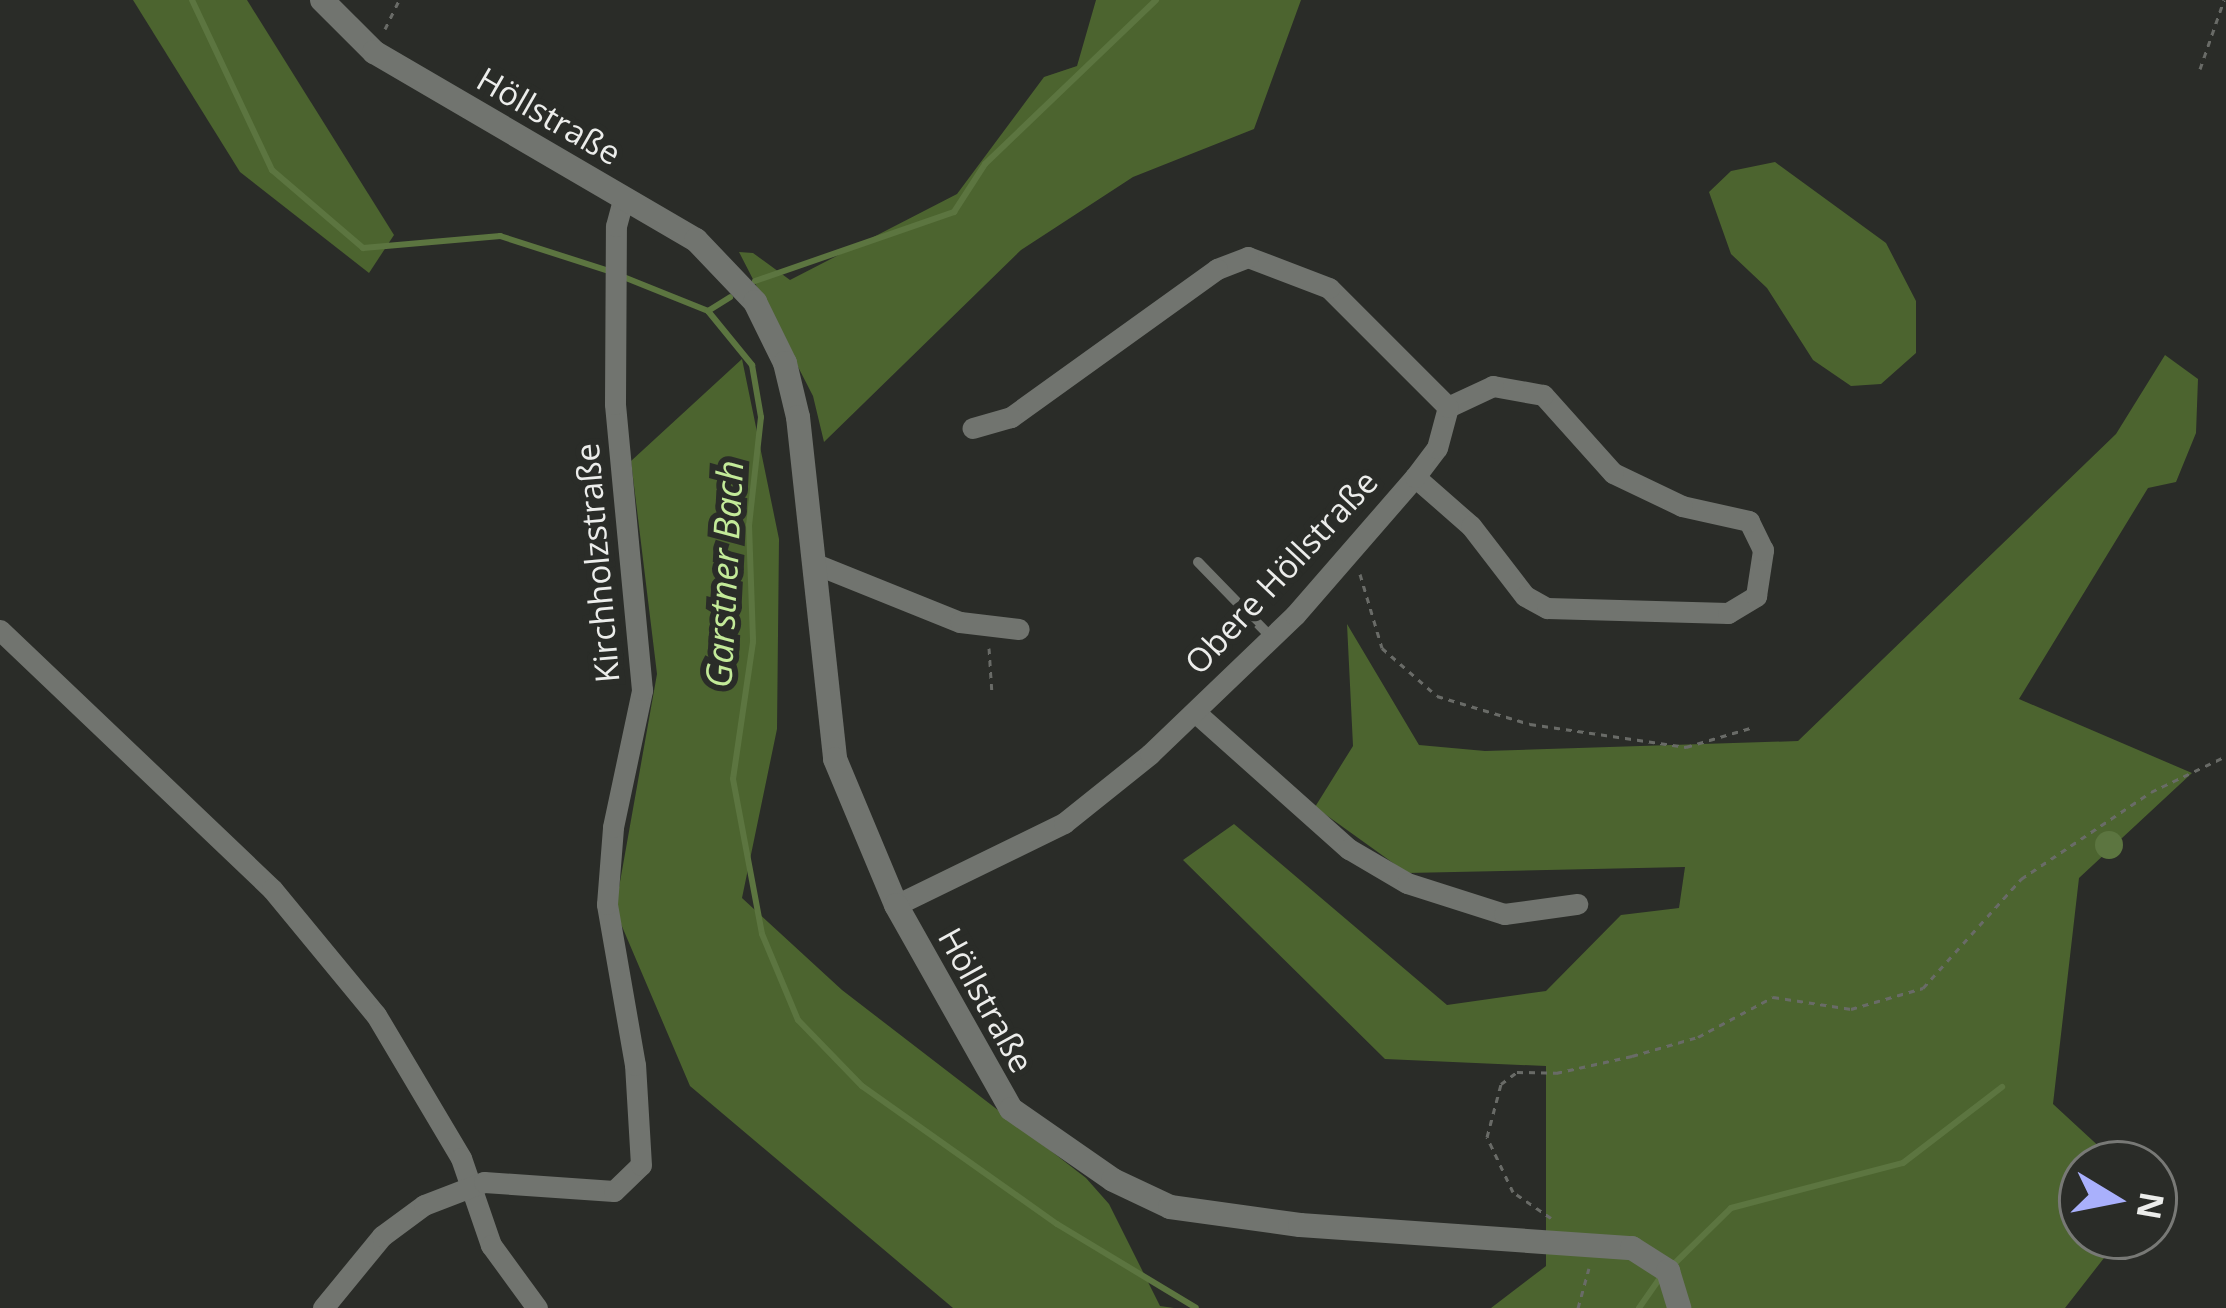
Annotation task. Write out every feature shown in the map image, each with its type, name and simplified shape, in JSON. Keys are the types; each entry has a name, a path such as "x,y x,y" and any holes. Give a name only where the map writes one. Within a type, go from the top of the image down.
{"street":[{"name":"Höllstraße","path":"322,0 374,52 624,197 720,260 771,332 798,417 835,759 896,905 1011,1109 1141,1195 1233,1219 1582,1243 1647,1253 1668,1271 1679,1308"},
{"name":"Kirchholzstraße","path":"471,1185 614,1191 641,1165 635,1065 607,904 616,812 642,690 616,404 616,247 624,197"},
{"path":"973,428 1011,417 1216,269 1248,257 1329,288 1448,407"},
{"name":"Obere Höllstraße","path":"896,905 1064,823 1195,712 1272,638 1415,477 1437,448 1448,407 1493,386 1543,394 1613,473 1672,502 1749,521 1763,550 1756,596 1728,613 1547,608 1526,596 1471,526 1415,477"},
{"path":"813,563 988,628 1019,629"},
{"path":"0,630 272,889 376,1016 448,1131 491,1245 537,1308"},
{"name":"Obere Höllstraße","path":"1195,712 1384,872 1494,913 1577,904"},
{"path":"323,1308 394,1224 471,1185"}],"lane":[{"path":"1198,562 1272,638"}],"path":[{"path":"374,52 399,0"},
{"path":"2200,70 2224,0"},
{"path":"1346,554 1358,568 1382,648 1437,696 1530,724 1686,747 1750,728"},
{"path":"988,628 992,695"},
{"path":"1578,1308 1591,1279 1582,1243 1514,1192 1487,1137 1501,1084 1517,1072 1556,1073 1698,1036 1773,998 1851,1010 1923,988 2021,879 2151,792 2226,756"}],"shaded area":[{"path":"133,0 247,0 394,235 369,273 240,172"},
{"path":"1096,0 1301,0 1254,129 1133,177 1021,250 824,442 813,396 739,252 753,253 790,280 957,194 1044,77 1077,66"},
{"path":"1775,162 1886,243 1916,301 1916,353 1881,384 1851,386 1813,360 1767,288 1731,254 1709,192 1731,171"},
{"path":"2165,355 2198,379 2196,433 2176,482 2148,488 2019,699 2192,773 2079,878 2053,1104 2092,1140 2058,1140 2058,1260 2102,1260 2065,1308 1491,1308 1546,1266 1546,1066 1385,1059 1183,860 1234,824 1447,1005 1546,991 1621,915 1679,908 1685,867 1407,873 1315,807 1353,746 1347,624 1419,745 1485,751 1798,741 2116,434"},
{"path":"742,359 779,539 777,729 742,898 842,990 1086,1178 1109,1204 1160,1306 1174,1308 953,1308 690,1086 615,910 657,674 631,461"},
{"path":"2109,831 2119,835 2123,845 2119,855 2109,859 2099,855 2095,845 2099,835"}],"waterway":[{"name":"Garstner Bach","path":"192,0 272,170 363,248 500,236 609,271"},
{"path":"755,281 954,212 985,164 1156,0"},
{"name":"Garstner Bach","path":"621,276 708,311 752,365 761,417 749,525 753,642 733,779 762,934 798,1020 862,1086 1057,1224 1196,1308"},
{"path":"708,311 730,297"},
{"path":"1671,1267 1731,1208 1903,1163 2002,1087"},
{"path":"1639,1308 1661,1276"}]}
